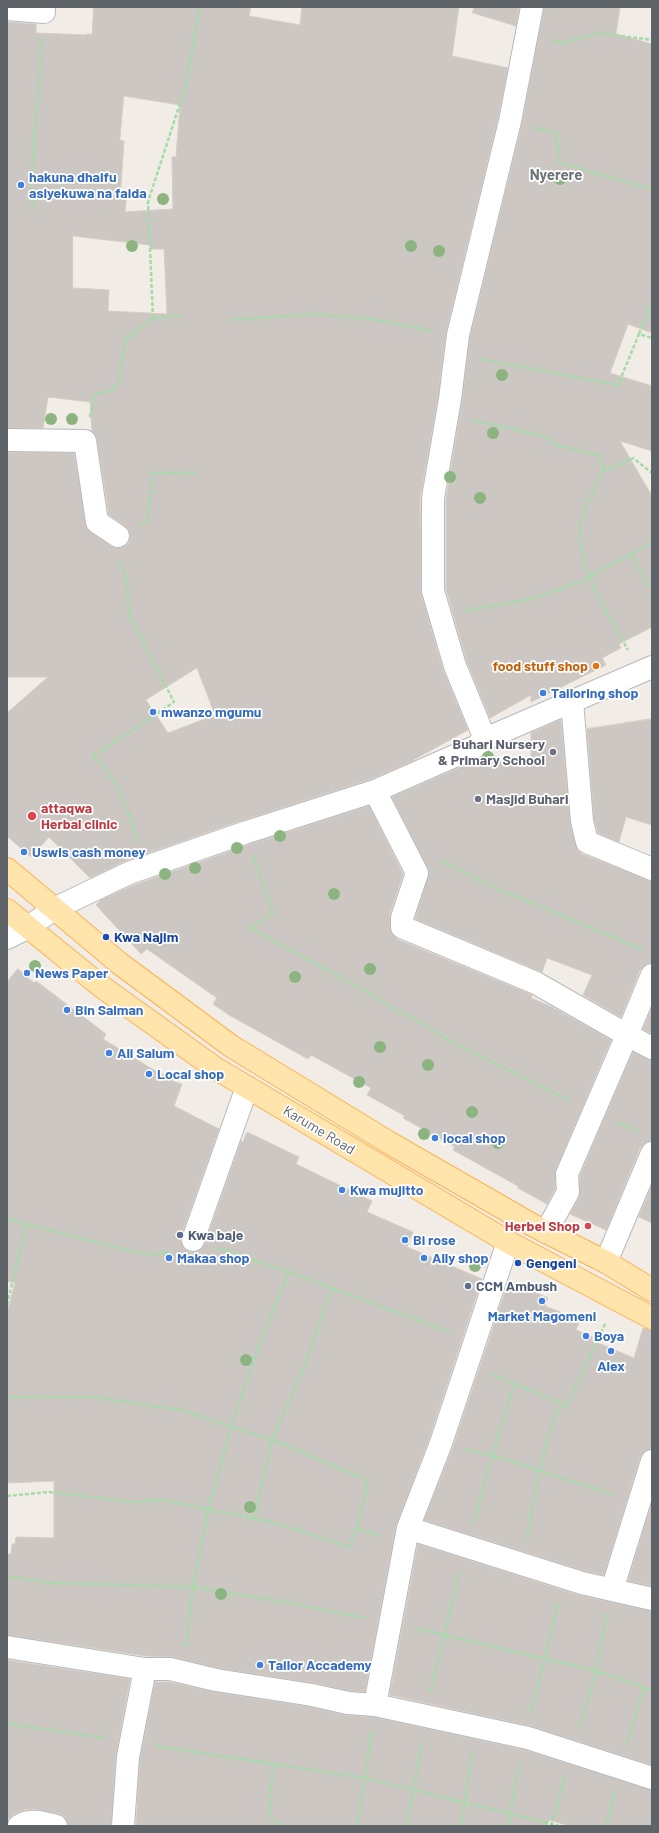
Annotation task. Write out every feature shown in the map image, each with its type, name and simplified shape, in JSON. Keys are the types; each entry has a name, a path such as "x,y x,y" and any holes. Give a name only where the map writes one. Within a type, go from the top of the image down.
{"main road":[{"path":"7,869 119,963 230,1046 388,1142 546,1232 651,1286"},
{"name":"Karume Road","path":"7,910 108,991 215,1068 508,1242 652,1318"}],"street":[{"path":"485,739 455,666 433,591 433,498 457,345 510,121 532,7"},
{"path":"7,9 44,9"},
{"path":"7,440 85,441 97,522 118,536"},
{"path":"7,938 28,928 54,909 129,873 244,833 376,791 475,747 485,739 646,669"},
{"path":"572,701 582,821 587,842 652,868"},
{"path":"376,791 415,866 417,873 402,918 402,927 536,984 652,1048"},
{"path":"546,1232 568,1192 567,1174 652,974"},
{"path":"194,1240 247,1087"},
{"path":"606,1262 652,1153"},
{"path":"376,1705 408,1528 441,1443 508,1242"},
{"path":"612,1590 652,1461"},
{"path":"408,1528 563,1578 652,1599"},
{"path":"7,1648 145,1668 170,1670 216,1680 312,1695 348,1703 376,1705 524,1737 652,1778"},
{"path":"123,1826 128,1757 145,1668"},
{"path":"19,1826 26,1822 34,1821 56,1826"}],"path":[{"path":"153,318 148,202 186,85 188,65 198,19 199,7"},
{"path":"33,209 31,185 44,9"},
{"path":"525,37 563,43 598,33 652,40"},
{"path":"510,121 556,133 560,163 652,189"},
{"path":"232,320 314,314 371,319 539,369 618,385 652,302"},
{"path":"85,441 95,394 110,391 119,382 125,340 153,318 182,316"},
{"path":"640,334 652,338"},
{"path":"447,414 493,426 548,437 553,444 601,456 603,470 581,520 581,540 588,577 646,669"},
{"path":"603,470 618,466 633,458 651,473 652,478"},
{"path":"129,873 140,852 130,816 119,792 102,762 92,757 174,702 129,614 127,582 117,553 118,536 148,522 152,473 195,473"},
{"path":"440,615 535,598 579,582 630,553 652,543"},
{"path":"630,553 652,591"},
{"path":"244,833 273,913 250,928 360,988 399,1012 410,1016 444,1037 593,1112 639,1132"},
{"path":"415,866 437,860 444,861 491,886 645,950"},
{"path":"7,1219 149,1255 192,1249 194,1240 289,1272 475,1342"},
{"path":"7,1305 26,1224"},
{"path":"182,1672 193,1586 208,1510 232,1428 259,1345 289,1272"},
{"path":"254,1519 272,1440 304,1367 332,1288"},
{"path":"518,1564 528,1534 539,1471 554,1418 559,1409 567,1405 616,1299"},
{"path":"467,1364 567,1405"},
{"path":"7,1397 92,1397 168,1407 272,1440 365,1479 367,1485 357,1527 349,1547 275,1523 164,1500 132,1502 49,1492 7,1496"},
{"path":"441,1443 498,1457 640,1503"},
{"path":"357,1527 366,1532 397,1537 408,1528"},
{"path":"7,1576 51,1583 193,1586 285,1602 390,1623 596,1671 652,1690"},
{"path":"508,1826 524,1737 545,1659 563,1578"},
{"path":"552,1825 596,1671 612,1590"},
{"path":"357,1826 376,1705"},
{"path":"408,1826 426,1716"},
{"path":"7,1724 365,1778 559,1826"},
{"path":"460,1826 466,1802 475,1727"},
{"path":"273,1764 270,1813 273,1820 284,1826"}],"building":[{"path":"94,7 251,7 249,16 300,25 302,7 459,7 452,56 508,68 498,118 446,332 438,397 420,498 421,594 443,670 468,730 413,760 415,760 371,779 240,821 125,861 90,878 49,837 31,857 7,836 7,713 48,677 7,677 7,452 74,453 87,529 111,546 117,548 124,547 129,543 130,536 129,530 125,526 109,515 97,439 92,431 90,402 48,397 43,428 7,428 7,22 36,24 36,33 92,34","holes":["124,96 180,105 176,157 172,157 173,209 125,212 126,200 120,199 124,141 120,140","73,236 150,245 150,249 164,249 167,314 108,311 109,290 73,288","197,668 215,715 168,733 146,700"]},
{"path":"474,7 519,7 516,26 473,13"},
{"path":"544,7 620,7 616,34 652,44 652,333 628,324 610,373 652,386 652,451 620,441 652,496 652,627 619,644 621,648 602,658 606,665 531,702 531,695 490,718 467,662 446,589 446,499 462,401 470,337 522,124"},
{"path":"652,719 652,825 626,817 619,842 598,833 594,819 587,729"},
{"path":"561,720 570,822 577,850 582,854 652,881 652,963 645,965 640,970 621,1017 583,995 592,975 547,958 542,972 415,919 429,872 392,797 475,761 531,762 531,733"},
{"path":"369,806 403,874 390,914 390,927 392,934 397,939 530,994 532,995 531,998 552,1007 611,1040 556,1169 555,1189 547,1204 453,1150 455,1147 403,1118 405,1116 367,1095 371,1088 311,1055 308,1059 229,1015 213,1004 217,998 147,949 141,954 96,905 101,900 134,885 248,845"},
{"path":"18,969 34,983 36,981 106,1034 103,1039 157,1072 174,1078 172,1081 182,1084 174,1106 219,1129 181,1236 181,1243 188,1252 196,1252 205,1244 241,1141 243,1142 247,1132 299,1157 296,1164 372,1201 367,1212 413,1232 407,1247 482,1279 429,1439 396,1526 365,1692 350,1691 314,1683 218,1668 173,1657 146,1656 7,1635 7,1554 11,1554 12,1544 15,1544 16,1537 54,1538 54,1481 7,1483 7,1313 15,1283 7,1281 7,982"},
{"path":"652,1008 652,1034 643,1029"},
{"path":"633,1052 652,1060 652,1141 645,1143 640,1148 606,1230 570,1214 579,1198 580,1176"},
{"path":"652,1185 652,1223 639,1217"},
{"path":"511,1282 548,1298 545,1306 580,1320 576,1330 593,1337 591,1340 634,1358 643,1328 652,1330 652,1449 644,1452 640,1457 604,1575 585,1571 424,1520 453,1447 506,1289 508,1290"},
{"path":"652,1503 652,1586 628,1581"},
{"path":"418,1544 578,1595 652,1611 652,1765 531,1726 390,1695"},
{"path":"7,1660 130,1679 116,1755 111,1826 68,1826 65,1817 60,1814 33,1809 24,1810 13,1815 8,1819 7,1824"},
{"path":"155,1682 169,1682 214,1692 310,1707 345,1715 373,1717 525,1750 652,1790 652,1826 570,1826 549,1820 547,1826 136,1826 140,1759"}],"place":[{"name":"hakuna dhaifu asiyekuwa na faida","path":"21,185"},
{"name":"food stuff shop","path":"596,666"},
{"name":"Tailoring shop","path":"543,693"},
{"name":"mwanzo mgumu","path":"153,712"},
{"name":"Buhari Nursery & Primary School","path":"553,752"},
{"name":"Masjid Buhari","path":"478,799"},
{"name":"attaqwa Herbal clinic","path":"32,816"},
{"name":"Uswis cash money","path":"24,852"},
{"name":"Kwa Najim","path":"106,937"},
{"name":"News Paper","path":"27,973"},
{"name":"Bin Salman","path":"67,1010"},
{"name":"Ali Salum","path":"109,1053"},
{"name":"Local shop","path":"149,1074"},
{"name":"local shop","path":"435,1138"},
{"name":"Kwa mujitto","path":"342,1190"},
{"name":"Herbel Shop","path":"588,1226"},
{"name":"Kwa baje","path":"180,1235"},
{"name":"Bi rose","path":"405,1240"},
{"name":"Makaa shop","path":"169,1258"},
{"name":"Ally shop","path":"424,1258"},
{"name":"Gengeni","path":"518,1263"},
{"name":"CCM Ambush","path":"468,1286"},
{"name":"Market Magomeni","path":"542,1301"},
{"name":"Boya","path":"586,1336"},
{"name":"Alex","path":"611,1351"},
{"name":"Tailor Accademy","path":"260,1665"}],"district":[{"name":"Nyerere","path":"556,175"}]}
